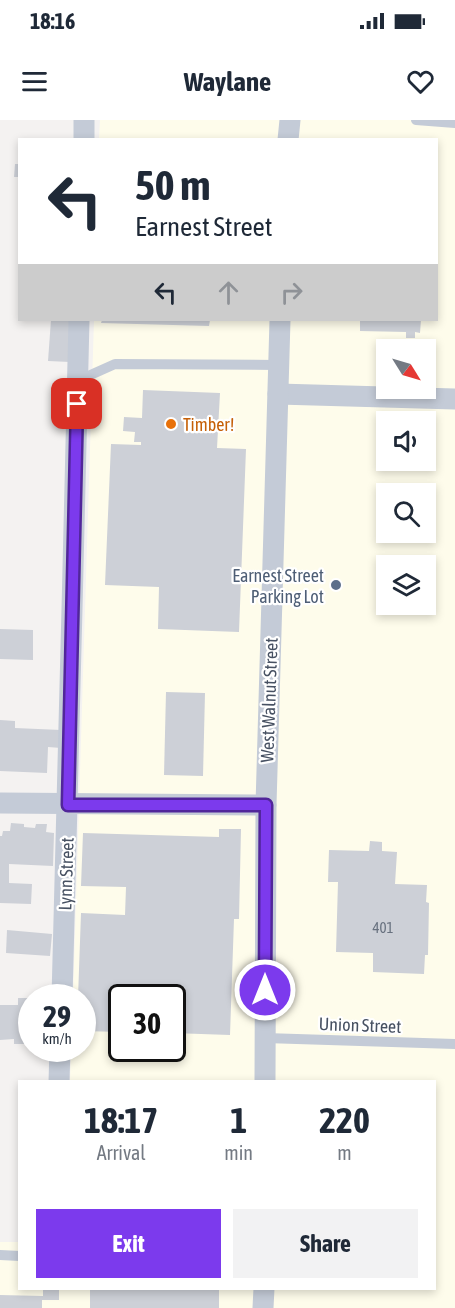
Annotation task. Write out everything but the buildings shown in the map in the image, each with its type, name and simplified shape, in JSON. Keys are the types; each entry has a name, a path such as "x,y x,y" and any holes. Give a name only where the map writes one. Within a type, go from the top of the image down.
{"street":[{"path":"84,120 84,138"},
{"path":"288,138 290,120"},
{"name":"Lynn Street","path":"62,984 79,321"},
{"name":"West Walnut Street","path":"265,1080 266,805 280,321"},
{"path":"278,394 455,399"},
{"path":"0,802 68,805 266,805"},
{"path":"59,1080 60,1062"},
{"path":"263,1308 264,1290"}],"lane":[{"path":"416,120 455,123"},
{"path":"77,381 115,364 278,365"},
{"name":"Union Street","path":"265,1038 455,1044"},
{"path":"0,1255 18,1256"}],"shaded area":[{"path":"100,120 455,120 455,1308 0,1308 0,1242 18,1242 18,1290 436,1290 436,1080 70,1080 71,1062 96,1062 96,984 73,984 94,321 438,321 438,138 99,138"}],"place":[{"name":"Timber!","path":"171,424"},
{"name":"Earnest Street Parking Lot","path":"336,585"}],"route":[{"path":"77,404 70,629 68,805 266,805 265,990"}]}
